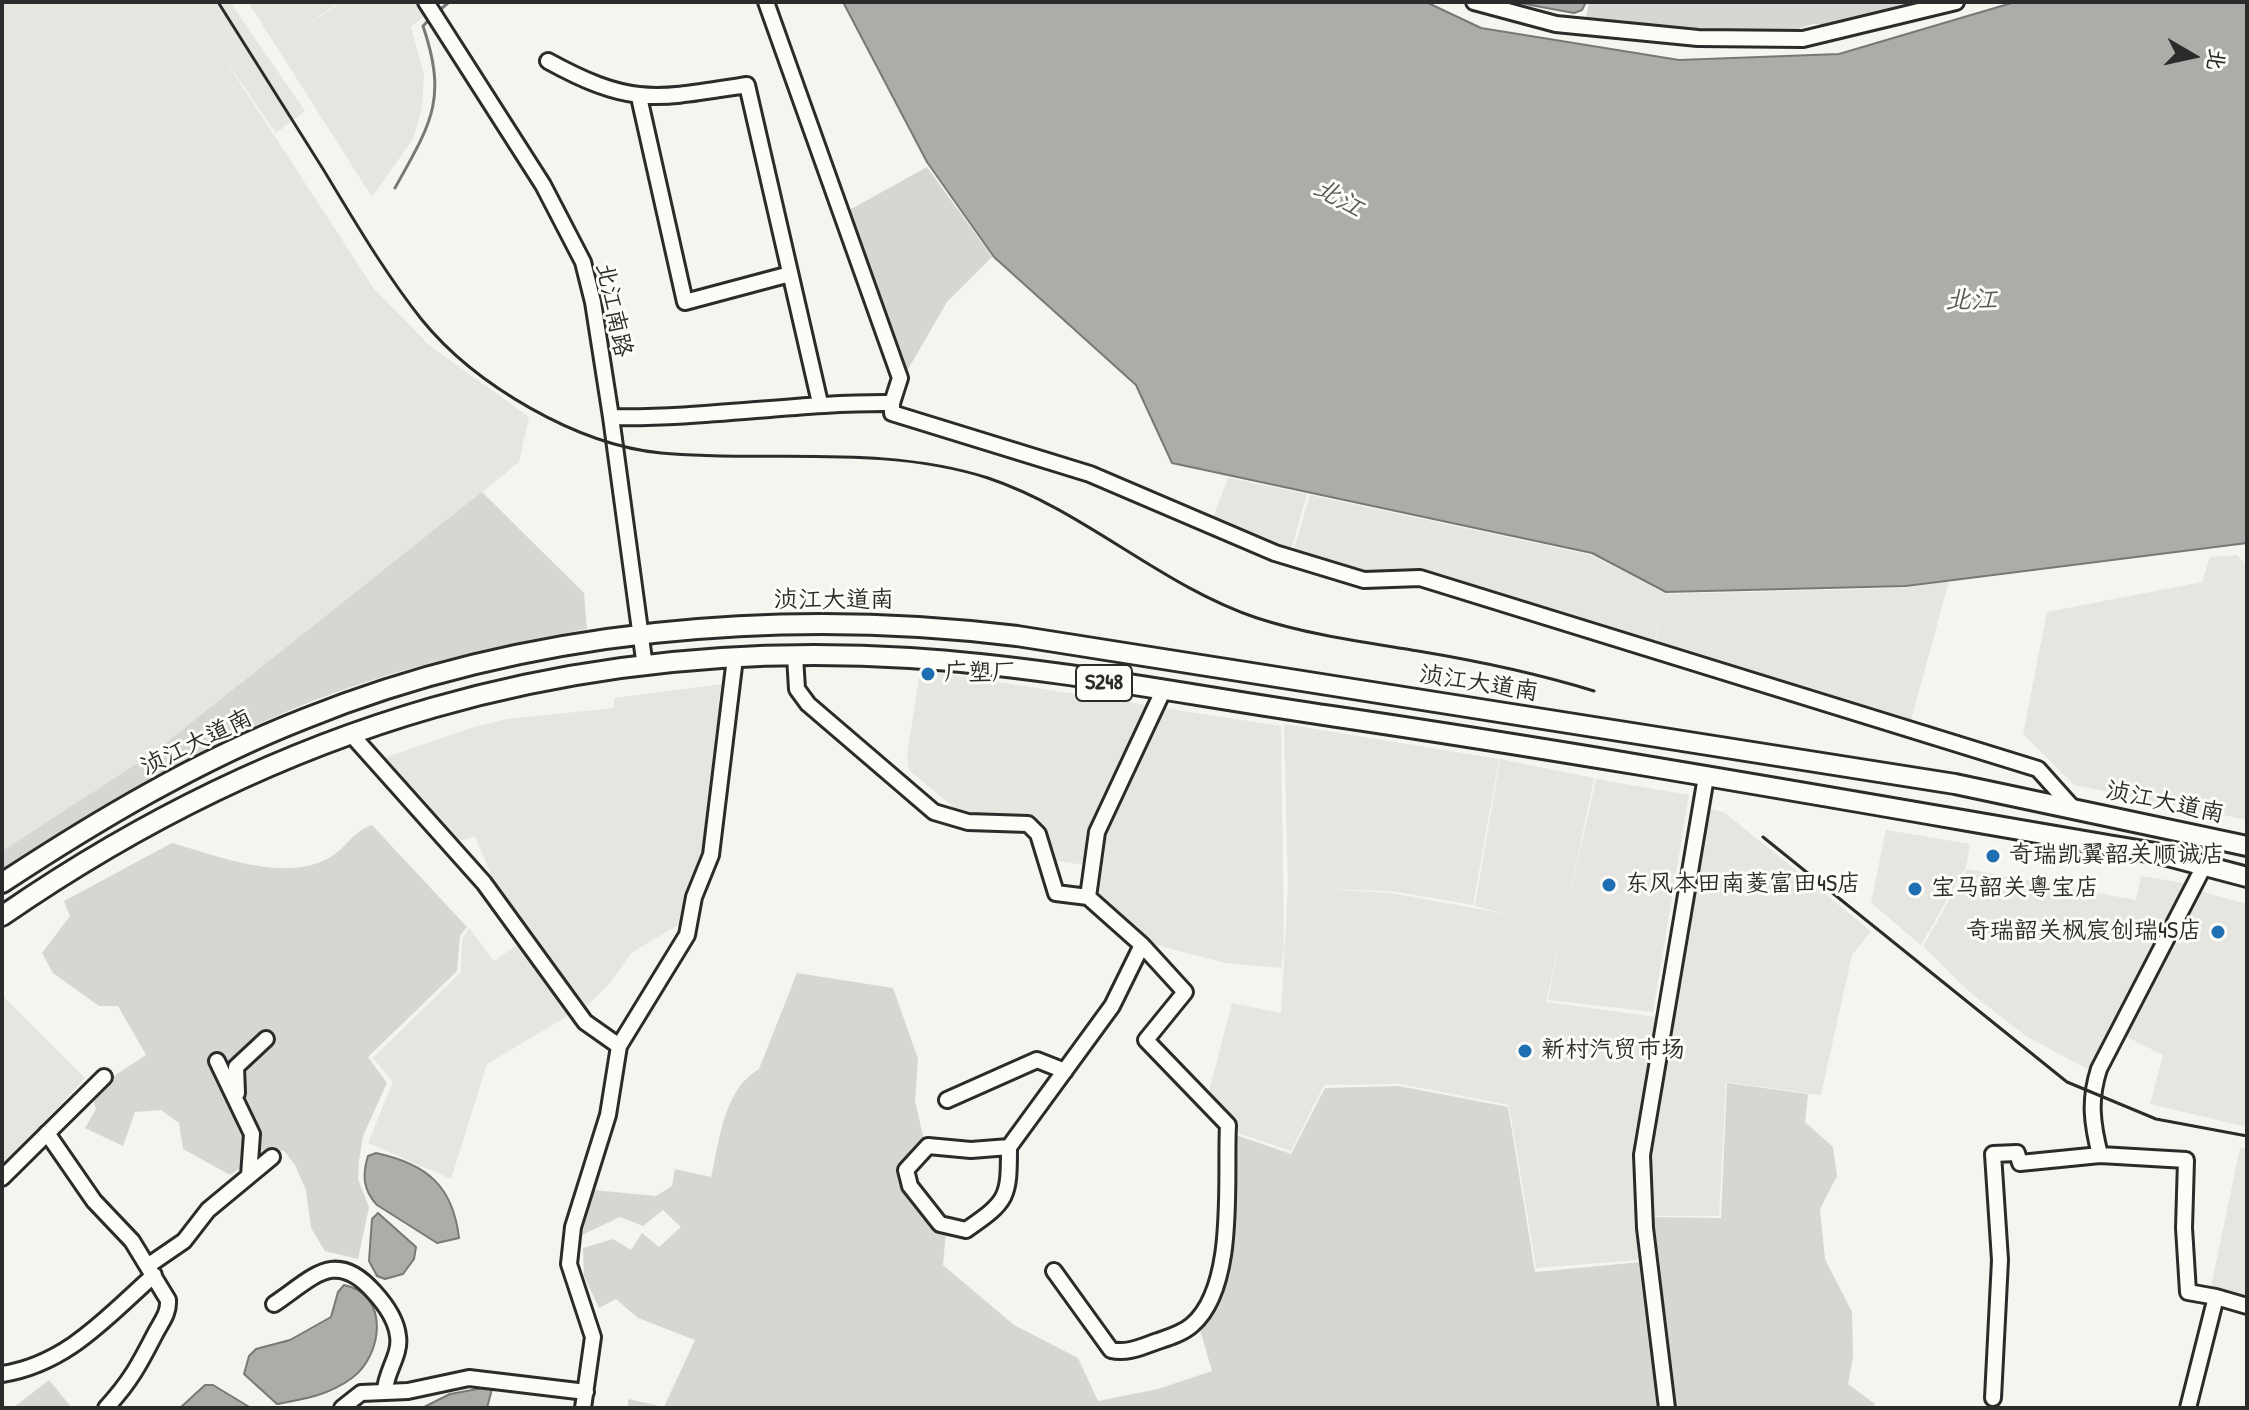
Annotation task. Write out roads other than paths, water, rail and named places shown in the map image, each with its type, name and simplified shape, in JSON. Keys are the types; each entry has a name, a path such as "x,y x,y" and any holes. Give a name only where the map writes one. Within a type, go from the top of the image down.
{"main road":[{"name":"浈江大道南","path":"2,883 166,783 304,719 371,695 483,663 641,636 689,629 804,623 886,623 965,629 1955,784 2247,846"},
{"name":"浈江大道南","path":"2,916 80,862 181,805 260,768 421,709 526,683 645,667 795,656 931,660 1163,691 1706,777 2067,839 2247,877"},
{"path":"1706,777 1711,745"},
{"name":"浈江大道南","path":"2067,839 2072,807"}],"street":[{"name":"北江南路","path":"426,2 543,185 583,262 593,302 611,417 645,667"},
{"path":"766,2 900,378 892,413 1090,474 1275,553 1364,580 1420,578 2038,769 2072,807"},
{"path":"1474,2 1556,24 1698,38 1803,39 1956,2"},
{"path":"548,61 585,82 639,97 665,98 747,85 820,403"},
{"path":"639,97 685,302 790,274"},
{"path":"611,417 727,415 820,403 892,403"},
{"path":"795,656 797,689 808,704 924,806 944,816 968,822 1028,824 1038,834 1056,893 1088,897 1142,945 1185,992 1146,1040 1228,1125 1225,1238 1215,1286 1207,1307 1186,1330 1119,1352 1111,1350 1054,1271"},
{"path":"583,1408 593,1337 588,1312 572,1278 569,1250 577,1211 608,1115 619,1046 687,935 694,897 713,843 735,658"},
{"path":"1088,897 1097,832 1163,691"},
{"path":"350,733 476,873 585,1022 619,1046"},
{"path":"1667,1408 1645,1228 1642,1155 1706,777"},
{"path":"2100,1155 2091,1116 2091,1092 2099,1069 2204,866"},
{"path":"1009,1147 971,1150 928,1146 906,1170 910,1186 940,1224 966,1230 1003,1203 1009,1179 1009,1147 1112,1006 1142,945"},
{"path":"239,1107 236,1067 266,1039"},
{"path":"947,1100 1037,1060 1065,1071"},
{"path":"217,1061 252,1134 249,1176"},
{"path":"2,1178 104,1077"},
{"path":"47,1133 94,1201 123,1230 168,1300 169,1310 132,1380 106,1408"},
{"path":"1993,1398 2000,1260 1993,1154 2017,1153 2020,1163 2100,1155 2186,1160 2184,1228 2188,1292 2247,1306"},
{"path":"2,1374 50,1361 80,1342 184,1241 208,1210 272,1157"},
{"path":"274,1304 322,1272 346,1269 358,1275 389,1313 398,1336 385,1390"},
{"path":"2188,1408 2216,1297"},
{"path":"342,1408 353,1396 385,1390 408,1391 469,1378 586,1392"}],"water":[{"name":"北江","path":"843,2 1426,2 1481,28 1679,60 1839,54 2015,2 2247,2 2247,543 1906,586 1666,592 1592,553 1172,463 1136,385 994,257 927,162"},
{"path":"1514,2 1586,2 1582,10 1574,13"},
{"path":"376,1153 410,1164 434,1180 451,1204 459,1238 437,1243 377,1205 366,1188 365,1176 368,1156"},
{"path":"378,1213 416,1247 414,1259 403,1274 385,1279 377,1276 369,1261 372,1219"},
{"path":"344,1285 359,1291 369,1300 375,1312 377,1326 370,1355 352,1378 335,1389 277,1404 244,1374 249,1356 256,1349 290,1340 331,1317 338,1292"},
{"path":"205,1385 213,1385 251,1408 180,1408"},
{"path":"492,1389 487,1408 422,1408 450,1394"}],"waterway":[{"path":"441,9 449,2"},
{"path":"395,188 418,146 432,110 434,73 423,26 427,22"}],"railway":[{"path":"218,2 370,246 422,320 444,344 499,389 562,425 629,448 661,453 907,461 988,478 1057,509 1188,587 1257,618 1317,634 1507,668 1594,691"},
{"path":"1763,837 2067,1082 2156,1119 2247,1136"}],"place":[{"name":"广塑厂","path":"928,674"},
{"name":"奇瑞凯翼韶关顺诚店","path":"1993,856"},
{"name":"东风本田南菱富田4S店","path":"1609,885"},
{"name":"宝马韶关粤宝店","path":"1915,889"},
{"name":"奇瑞韶关枫宸创瑞4S店","path":"2218,932"},
{"name":"新村汽贸市场","path":"1525,1051"}]}
